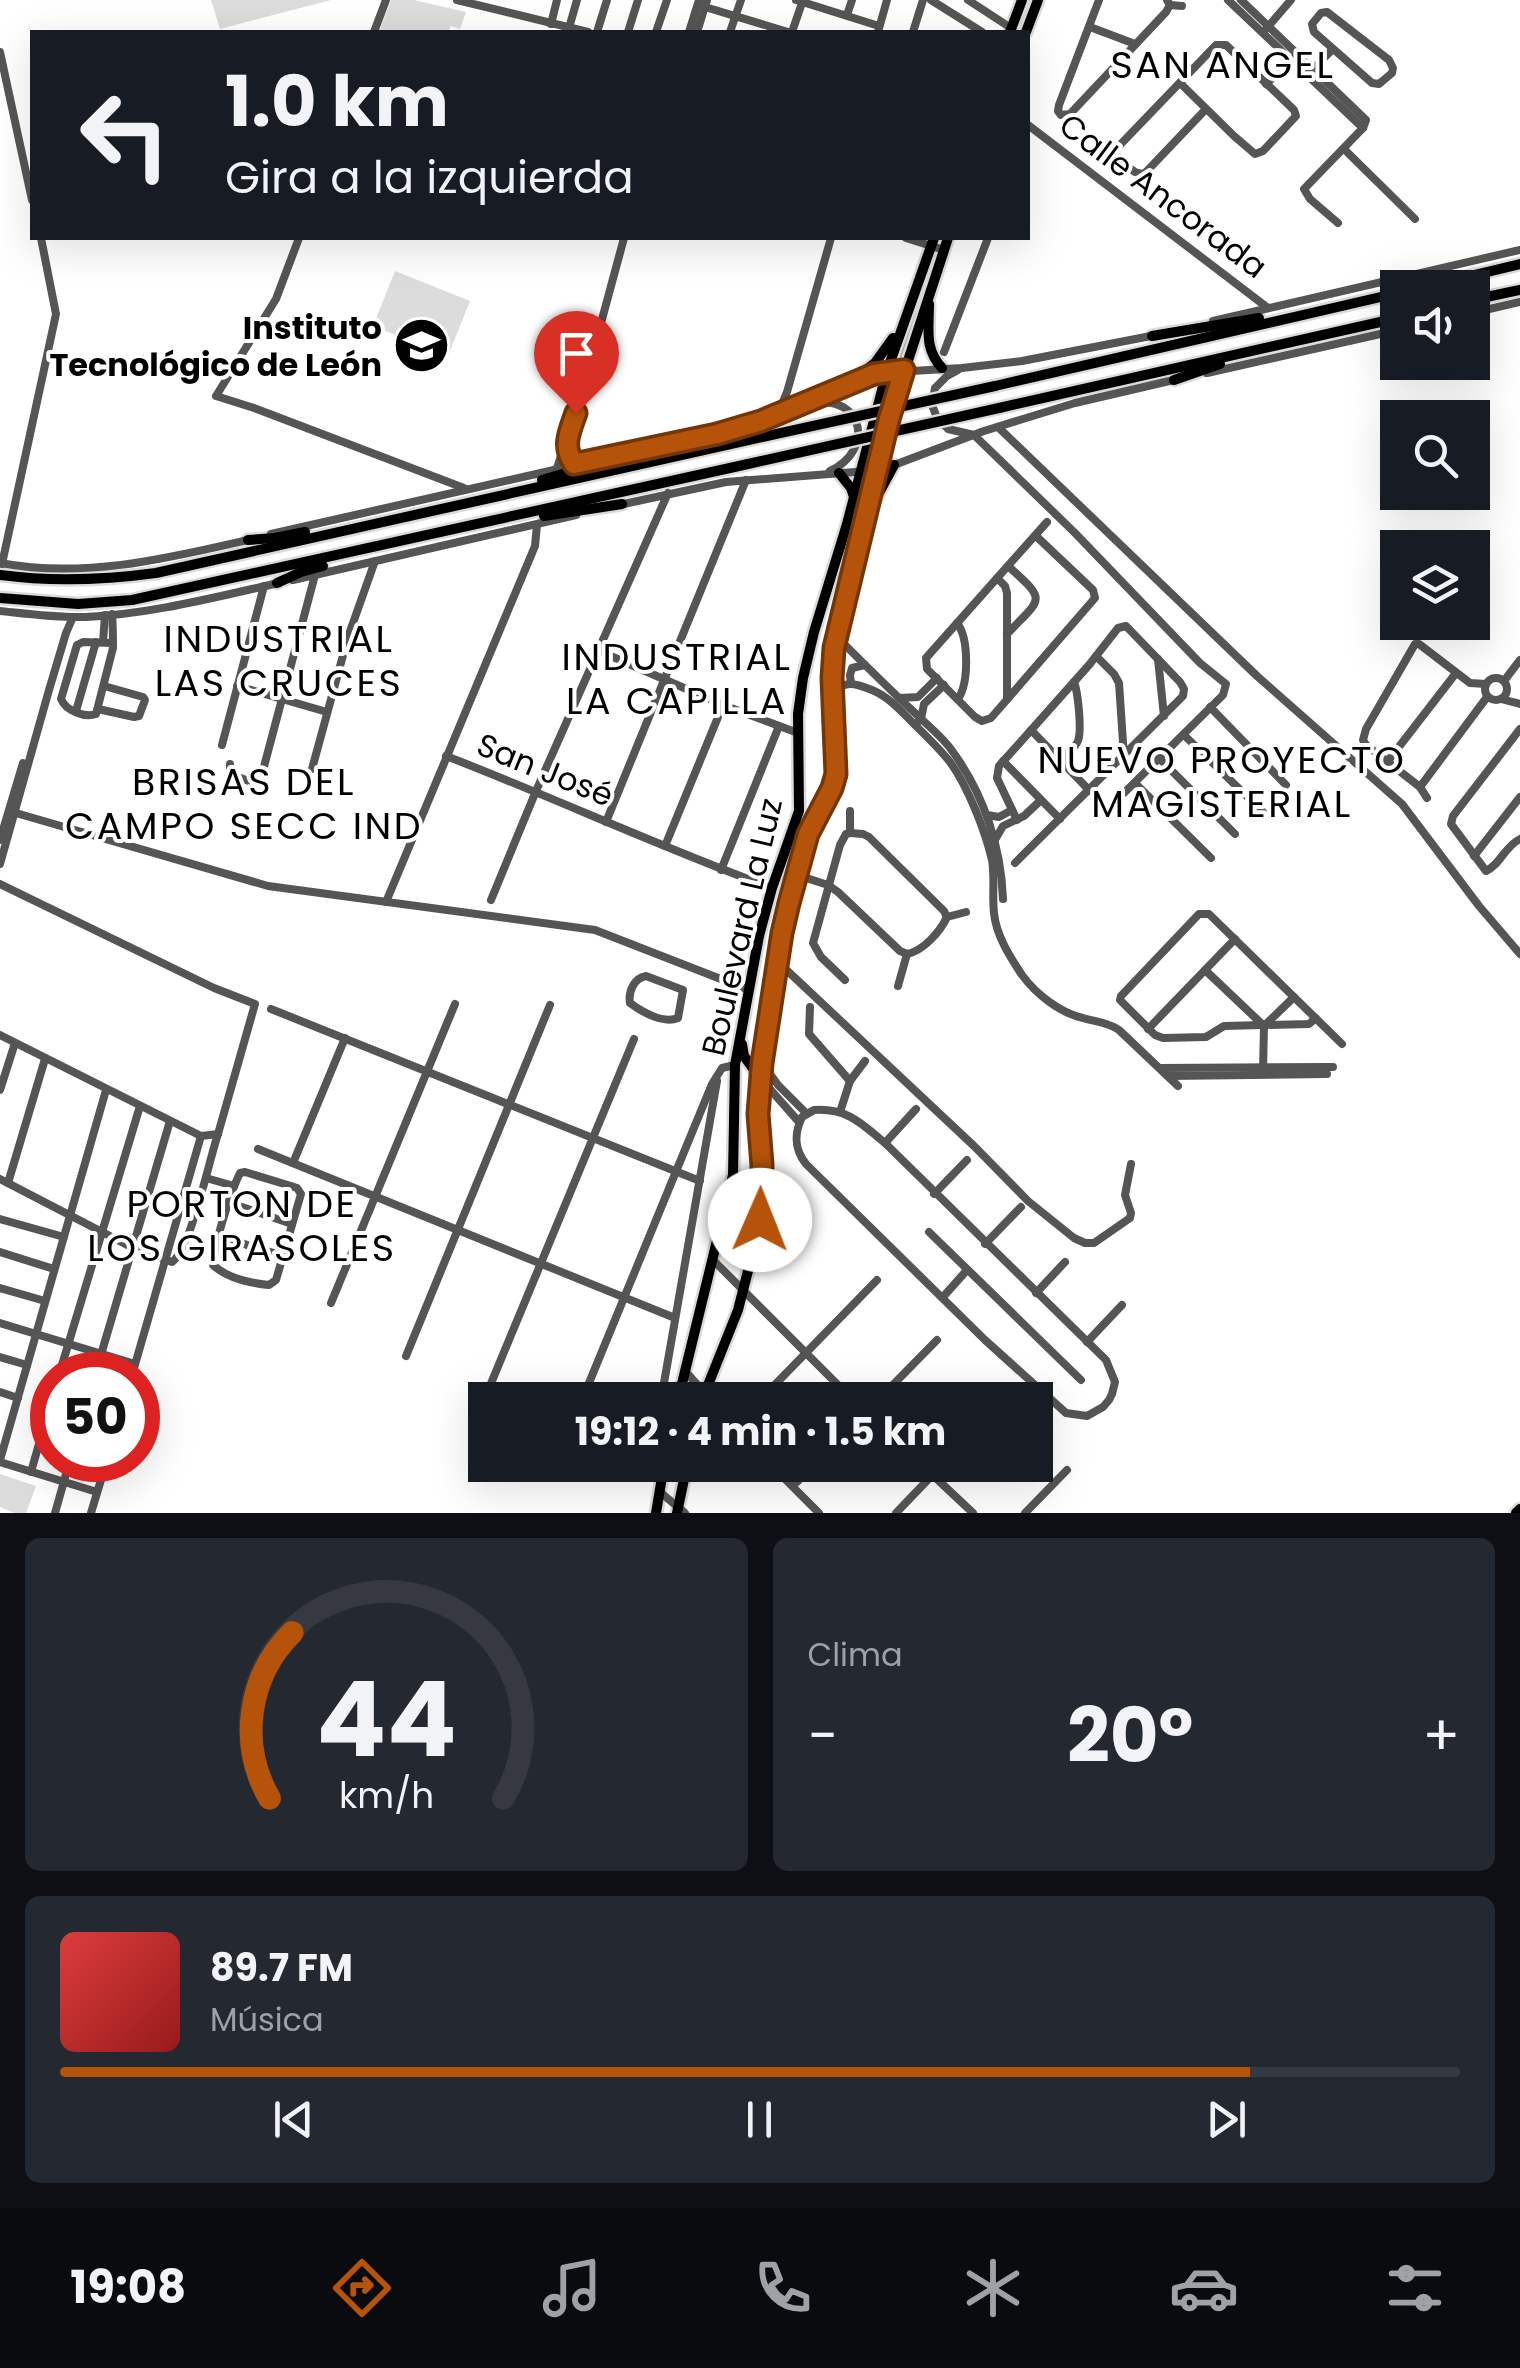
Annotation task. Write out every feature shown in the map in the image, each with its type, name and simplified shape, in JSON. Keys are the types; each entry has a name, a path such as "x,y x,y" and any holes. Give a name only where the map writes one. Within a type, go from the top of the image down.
{"main road":[{"path":"1010,30 1022,0"},
{"path":"1027,30 1038,0"},
{"name":"Boulevard La Luz","path":"756,1065 786,918 808,834 836,774 832,670 836,636 866,524 876,469 929,294 936,246"},
{"name":"Boulevard La Luz","path":"682,1382 734,1175 735,1064 762,923 799,811 800,693 808,654 887,371 936,246"},
{"path":"1490,271 1520,264"},
{"path":"1490,296 1520,290"},
{"path":"929,294 928,342 934,360 942,368"},
{"path":"1,567 61,580 144,575 1380,296"},
{"path":"1152,336 1295,316"},
{"path":"0,598 78,604 132,600 1380,322"},
{"path":"844,388 875,363 902,325"},
{"path":"1174,380 1266,348"},
{"path":"484,498 636,452"},
{"path":"866,524 894,464"},
{"path":"838,473 852,488 854,499"},
{"path":"504,520 622,504"},
{"path":"248,540 375,522"},
{"path":"277,583 386,546"},
{"path":"794,830 808,834"},
{"path":"741,1033 744,1056 756,1065 760,1078"},
{"path":"735,1064 756,1065"},
{"name":"Boulevard La Luz","path":"712,1382 736,1314 762,1211 760,1078"},
{"path":"656,1513 661,1482"},
{"path":"680,1511 684,1482"}],"street":[{"path":"375,30 386,0"},
{"path":"457,0 578,30"},
{"path":"552,24 557,0"},
{"path":"568,28 577,0"},
{"path":"597,30 607,0"},
{"path":"629,30 638,0"},
{"path":"657,30 667,0"},
{"path":"731,30 741,0"},
{"path":"847,16 852,0"},
{"path":"791,30 800,1 878,29 887,0"},
{"path":"914,30 923,0"},
{"path":"931,0 979,30"},
{"path":"968,0 1010,30"},
{"path":"1098,0 1059,105 1062,115 1070,114 1166,12 1168,2 1182,6"},
{"path":"1228,0 1266,29"},
{"path":"1241,0 1363,128"},
{"path":"1266,29 1291,0"},
{"path":"704,2 766,29"},
{"path":"690,30 704,2"},
{"path":"697,30 704,2"},
{"path":"1327,12 1388,60 1392,73 1379,84 1372,83 1333,49 1312,30 1312,24 1327,12"},
{"path":"964,30 966,22"},
{"path":"1090,27 1135,44"},
{"path":"1180,83 1251,152 1260,153 1296,116 1223,44 1216,45 1118,148 1116,158 1142,174 1206,109"},
{"path":"1310,72 1333,49"},
{"path":"0,52 30,191"},
{"path":"1266,84 1294,57"},
{"path":"1310,72 1365,117 1363,128 1304,189 1338,223"},
{"name":"Calle Ancorada","path":"1030,127 1268,308"},
{"path":"1344,149 1415,218"},
{"path":"40,240 56,314 1,567 130,564 248,540 717,434 887,371 962,368 1048,356 1152,336 1520,250"},
{"path":"299,240 276,299 216,396 465,489"},
{"path":"557,469 623,240"},
{"path":"778,414 830,240"},
{"path":"944,352 987,240"},
{"path":"1490,309 1520,302"},
{"path":"0,611 73,616 176,606 668,493 746,480 876,469 1075,403 1380,334"},
{"path":"962,368 940,382 932,394 937,418 948,429 974,435 1200,663 1224,681 1226,692 1124,794"},
{"path":"789,410 832,402 841,404 854,416 858,440 852,456 824,474"},
{"path":"998,427 1257,676 1402,804 1520,954"},
{"path":"566,442 574,464"},
{"path":"606,822 746,480"},
{"path":"491,900 668,493"},
{"path":"1036,536 1093,590 1095,598 991,718 982,721 926,668 926,658 1048,522"},
{"path":"446,756 535,546 537,525"},
{"path":"312,768 361,595 375,561"},
{"path":"1007,634 1035,604 1037,596 1008,566"},
{"path":"230,764 230,774 254,782 262,774 315,575"},
{"path":"997,578 1007,594 1007,698"},
{"path":"222,744 264,586"},
{"path":"0,864 61,635 55,615"},
{"path":"104,642 77,645 62,696 63,704 76,712 90,716 98,709 104,686 108,615"},
{"path":"0,840 73,616"},
{"path":"957,623 964,634 965,672 964,690 958,699"},
{"path":"1015,863 1183,696 1180,682 1126,626 997,769 1017,820"},
{"path":"836,636 899,698 953,766 1001,864 1003,899"},
{"path":"76,712 104,642"},
{"path":"1426,798 1420,788 1364,742 1363,734 1413,646 1419,644 1470,683 1486,684"},
{"path":"597,650 798,733"},
{"path":"1096,656 1119,683 1124,757"},
{"path":"1158,659 1164,716"},
{"path":"1501,699 1506,693 1505,683 1520,660"},
{"path":"851,684 852,668 865,666"},
{"path":"1388,762 1456,673"},
{"path":"1520,688 1494,678 1484,691 1494,700 1520,704"},
{"path":"918,722 921,701 940,682"},
{"path":"1061,760 1078,738 1078,692 1074,682"},
{"path":"833,700 840,686 851,684 881,694 952,749 986,815 992,843 996,924 1024,978 1066,1012 1110,1024 1178,1086"},
{"path":"98,709 134,717 142,712 142,696 104,686"},
{"path":"237,686 327,712"},
{"path":"1420,788 1487,697"},
{"path":"899,698 921,701"},
{"path":"664,846 723,705"},
{"path":"1210,707 1286,785"},
{"path":"721,870 780,726"},
{"path":"1520,729 1452,816 1452,828 1483,869 1490,871 1508,847 1520,839"},
{"path":"1031,730 1090,790"},
{"path":"1184,735 1263,812"},
{"name":"San José","path":"386,902 446,756 772,888"},
{"path":"1160,759 1235,834"},
{"path":"1003,761 1060,819"},
{"path":"1135,784 1211,858"},
{"path":"1474,856 1520,797"},
{"path":"986,815 1001,822 1017,820 1041,800"},
{"path":"992,843 1001,822 1012,810"},
{"path":"12,811 256,883 595,930 749,990"},
{"path":"850,811 850,833"},
{"path":"798,875 828,885 907,954 919,951 947,916 869,837 846,834 840,845 828,885 813,943 820,957 845,980"},
{"path":"0,884 255,1004 206,1178 180,1256 174,1262 133,1248 4,1181 45,1059"},
{"path":"947,916 966,912"},
{"path":"1316,1018 1309,1024 1220,1026 1206,1037 1162,1038 1122,1004 1121,996 1199,914 1208,914 1294,996 1316,1018 1342,1044"},
{"path":"1148,1028 1235,940"},
{"path":"898,986 907,954"},
{"path":"662,981 668,960"},
{"path":"778,962 1028,1201 1080,1242 1094,1243 1130,1218 1125,1195 1131,1164"},
{"path":"1205,970 1264,1026"},
{"path":"640,978 662,981 684,992 679,1016 672,1021 633,1006 629,1000 640,978"},
{"path":"1263,1071 1264,1026 1294,996"},
{"path":"331,1304 454,1004"},
{"path":"406,1356 550,1006"},
{"path":"810,1007 811,1037 850,1081"},
{"path":"271,1009 700,1181"},
{"path":"0,1035 201,1136 218,1134"},
{"path":"293,1162 344,1038"},
{"path":"492,1382 634,1039"},
{"path":"0,1090 15,1042"},
{"path":"840,1112 850,1081 865,1061"},
{"path":"589,1382 712,1084 725,1065 735,1064"},
{"path":"756,1065 799,1122"},
{"path":"1160,1068 1209,1072"},
{"path":"1168,1076 1330,1071"},
{"path":"664,1382 719,1072"},
{"path":"760,1078 806,1113"},
{"path":"30,1472 0,1461 4,1428 18,1398 106,1090"},
{"path":"66,1352 140,1106"},
{"path":"884,1143 916,1110"},
{"path":"840,1112 884,1143 1106,1360 1112,1370 1114,1388 1103,1407 1087,1416 1066,1413 806,1164 796,1148 799,1122 806,1113 840,1112"},
{"path":"102,1352 170,1121"},
{"path":"138,1352 201,1136"},
{"path":"258,1150 676,1318"},
{"path":"934,1194 966,1160"},
{"path":"243,1172 297,1188 301,1194 276,1280 271,1284 234,1277 213,1265 230,1204 234,1186 243,1172"},
{"path":"206,1178 234,1186"},
{"path":"230,1204 292,1224"},
{"path":"985,1244 1020,1207"},
{"path":"0,1219 64,1237"},
{"path":"929,1232 1081,1380"},
{"path":"220,1235 282,1255"},
{"path":"0,1252 54,1270"},
{"path":"714,1261 835,1382"},
{"path":"1036,1293 1065,1262"},
{"path":"942,1297 967,1270"},
{"path":"778,1382 877,1280"},
{"path":"0,1288 45,1301"},
{"path":"1087,1342 1122,1305"},
{"path":"0,1323 91,1352"},
{"path":"896,1382 937,1340"},
{"path":"0,1357 27,1365"},
{"path":"685,1371 694,1382"},
{"path":"0,1392 18,1398"},
{"path":"1026,1513 1067,1470"},
{"path":"55,1513 64,1482 97,1492"},
{"path":"92,1513 100,1482"},
{"path":"788,1482 819,1513"},
{"path":"896,1513 925,1482"},
{"path":"940,1482 974,1513"},
{"path":"660,1492 680,1511"}],"shaded area":[{"path":"211,0 331,0 220,29"},
{"path":"391,0 414,0 466,12 460,29 451,26 449,30 380,30"},
{"path":"395,271 470,301 448,356 373,326"},
{"path":"0,1474 36,1486 26,1513 0,1507"}],"waterway":[{"path":"1019,30 1030,0"},
{"path":"896,361 940,240"}],"place":[{"name":"Instituto Tecnológico de León","path":"421,346"}],"district":[{"name":"SAN ANGEL","path":"1223,65"},
{"name":"INDUSTRIAL LAS CRUCES","path":"279,661"},
{"name":"INDUSTRIAL LA CAPILLA","path":"677,679"},
{"name":"NUEVO PROYECTO MAGISTERIAL","path":"1222,782"},
{"name":"BRISAS DEL CAMPO SECC IND","path":"244,804"},
{"name":"PORTON DE LOS GIRASOLES","path":"242,1226"}],"route":[{"path":"576,413 566,442 574,464 717,434 761,421 874,374 904,370 876,469 832,659 836,774 808,834 782,933 760,1078 760,1220"}]}
